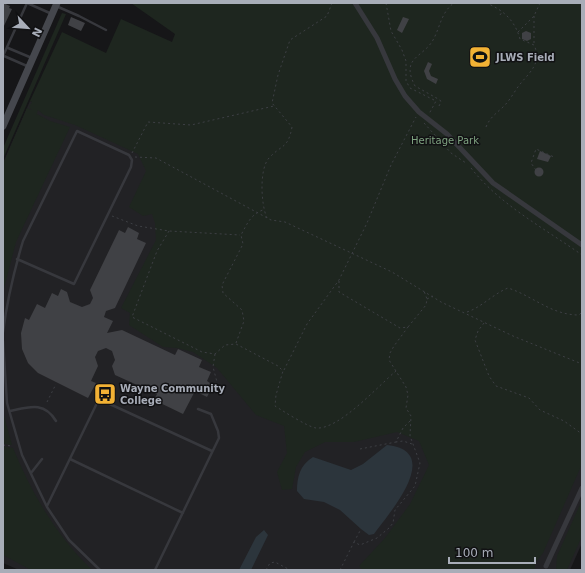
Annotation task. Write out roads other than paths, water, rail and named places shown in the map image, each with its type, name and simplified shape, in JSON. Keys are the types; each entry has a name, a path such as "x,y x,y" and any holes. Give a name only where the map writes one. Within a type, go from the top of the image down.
{"main road":[{"path":"3,126 56,5"}],"street":[{"path":"355,3 377,38 402,91 419,112 447,134 493,183 582,245"},
{"path":"546,566 582,488"}],"lane":[{"path":"29,67 3,56 8,48 27,3 52,14"},
{"path":"56,5 106,30"},
{"path":"8,48 33,58"},
{"path":"3,332 10,290 17,259 23,241 76,131 130,156 132,160 131,167 74,284 17,259"},
{"path":"3,341 3,357 10,411 22,455 47,506 69,540 100,570"},
{"path":"3,381 6,386"},
{"path":"47,506 97,403 101,400 212,451"},
{"path":"10,411 30,407 43,408 51,413 56,421"},
{"path":"156,570 219,438 218,431 211,414 198,409"},
{"path":"31,474 42,459"},
{"path":"70,459 183,513"}],"place":[{"name":"JLWS Field","path":"480,57"},
{"name":"Wayne Community College","path":"105,394"}],"park label":[{"name":"Heritage Park","path":"445,140"}]}
